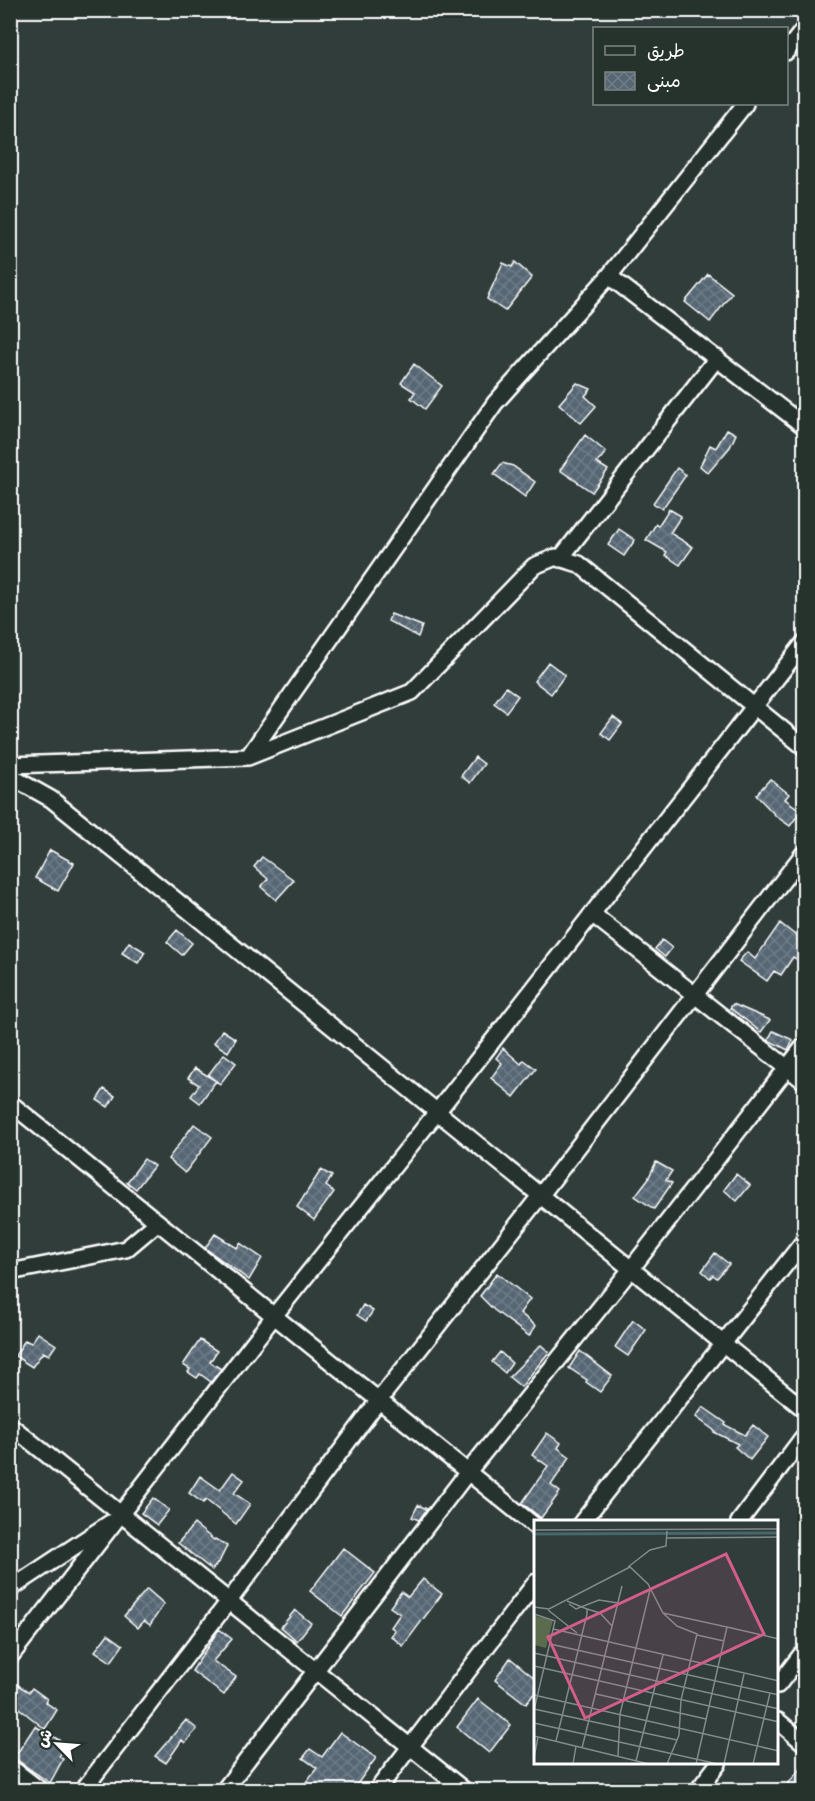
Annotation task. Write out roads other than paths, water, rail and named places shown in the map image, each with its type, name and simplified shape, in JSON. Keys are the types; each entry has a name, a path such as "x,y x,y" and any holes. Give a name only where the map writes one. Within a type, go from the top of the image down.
{"street":[{"path":"788,49 804,29"},
{"path":"248,757 495,403 609,276 745,105"},
{"path":"609,276 804,426"},
{"path":"560,559 717,358"},
{"path":"10,765 248,757 412,692 534,566 556,557 579,564 804,747"},
{"path":"10,1657 274,1316 437,1112 804,643"},
{"path":"10,776 51,799 804,1409"},
{"path":"83,1791 379,1400 540,1196 804,853"},
{"path":"592,914 804,1082"},
{"path":"224,1791 468,1472 804,1046"},
{"path":"10,1103 534,1525"},
{"path":"10,1272 126,1250 158,1222"},
{"path":"584,1520 804,1241"},
{"path":"10,1425 464,1791"},
{"path":"741,1520 804,1436"},
{"path":"10,1589 122,1515"},
{"path":"377,1791 534,1585"},
{"path":"779,1682 804,1651"},
{"path":"779,1723 804,1743"},
{"path":"698,1791 717,1765"},
{"path":"10,1767 40,1791"}]}
